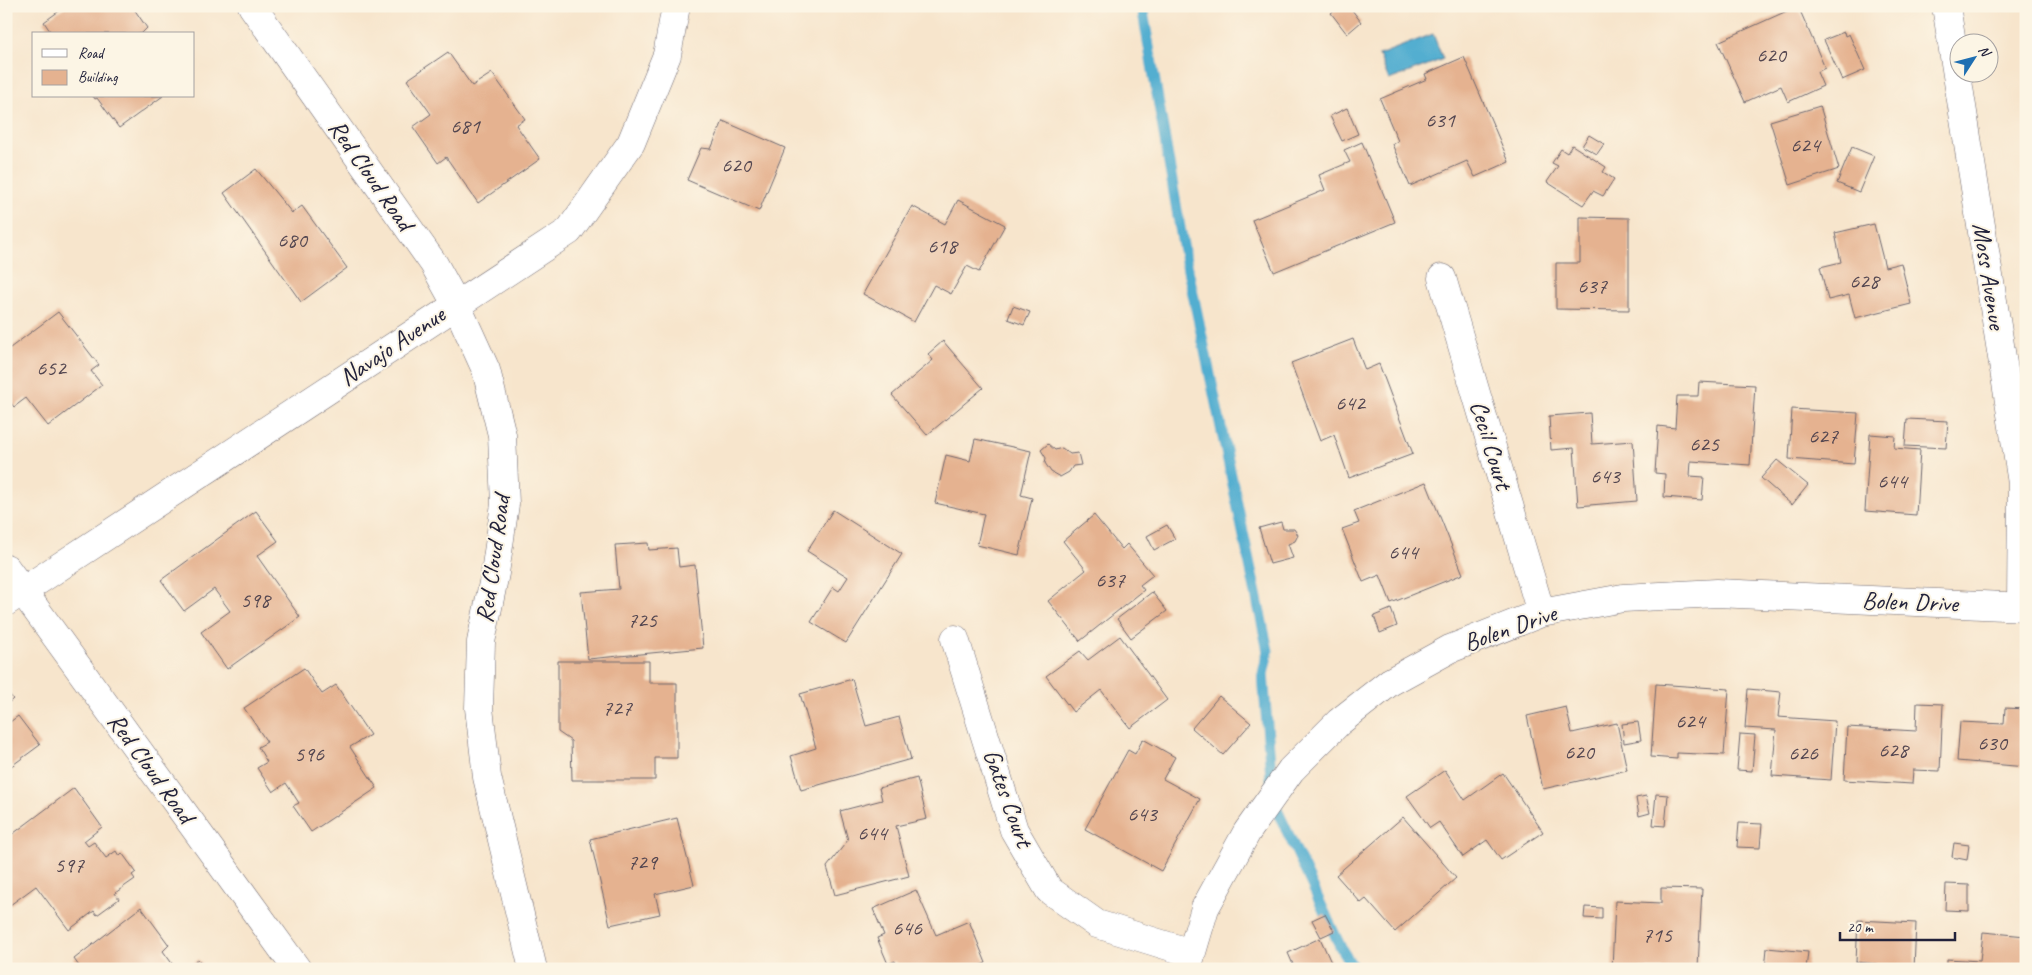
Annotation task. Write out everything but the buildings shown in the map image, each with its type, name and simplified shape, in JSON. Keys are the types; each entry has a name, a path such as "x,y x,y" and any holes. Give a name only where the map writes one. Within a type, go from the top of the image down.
{"street":[{"name":"Red Cloud Road","path":"252,6 434,264 456,304 486,370 502,435 505,504 495,572 481,642 479,708 486,777 533,969"},
{"name":"Navajo Avenue","path":"15,597 569,231 631,143 667,55 676,6"},
{"name":"Moss Avenue","path":"1946,6 2022,483 2024,607"},
{"name":"Cecil Court","path":"1442,278 1541,612"},
{"name":"Red Cloud Road","path":"6,568 15,597 296,969"},
{"name":"Bolen Drive","path":"1189,961 1205,908 1247,832 1291,770 1339,722 1390,682 1450,649 1541,612 1623,598 1717,593 2024,607"},
{"name":"Gates Court","path":"955,639 1014,830 1049,890 1097,924 1189,961"}],"water":[{"path":"1433,34 1443,59 1389,80 1379,55"}],"waterway":[{"path":"1142,6 1184,251 1268,651 1263,674 1273,801 1342,950 1354,969"}]}
